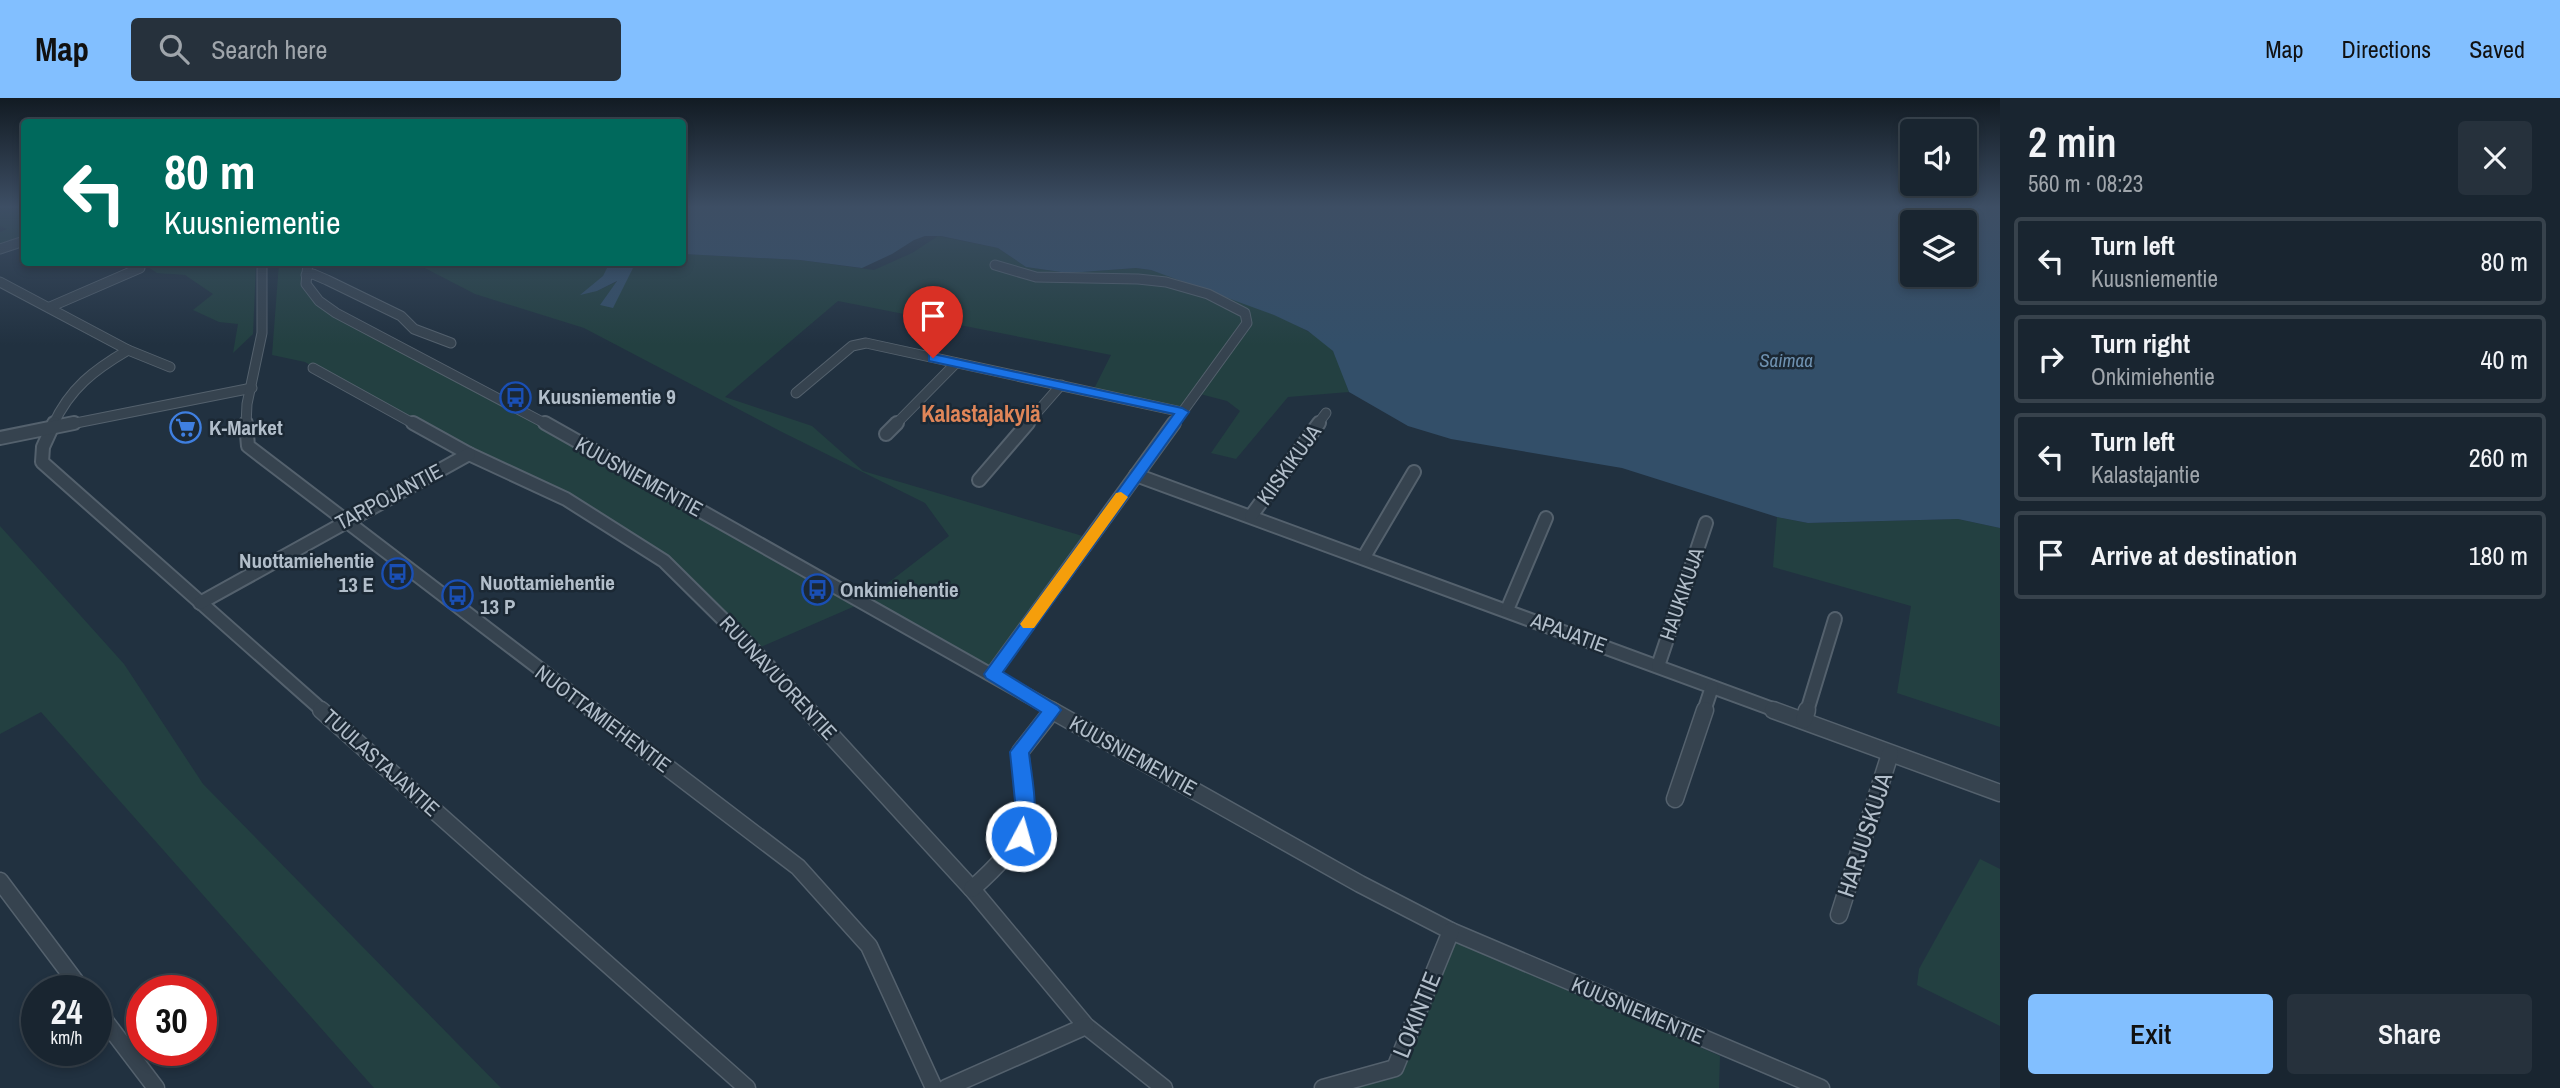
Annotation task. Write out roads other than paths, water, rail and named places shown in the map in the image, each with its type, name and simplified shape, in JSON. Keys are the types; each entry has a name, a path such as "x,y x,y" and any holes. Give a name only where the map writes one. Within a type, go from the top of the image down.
{"street":[{"path":"992,674 1247,323 1245,313 1218,298 1151,282 1034,277 995,265"},
{"name":"NUOTTAMIEHENTIE","path":"262,266 262,333 243,426 248,446 798,867 869,946 934,1088"},
{"path":"50,307 140,268"},
{"path":"307,269 401,316 414,329 451,343"},
{"name":"KUUSNIEMENTIE","path":"307,269 306,284 319,301 336,313 525,412 1360,884 1451,931 1821,1088"},
{"path":"0,282 128,350 170,368"},
{"path":"796,393 852,346 858,344 1182,412"},
{"path":"52,428 66,397 77,383 128,350"},
{"path":"886,433 956,363"},
{"name":"RUUNAVUORENTIE","path":"313,368 469,454 566,499 664,561 754,650 972,889 1086,1026 1164,1088"},
{"path":"979,480 1061,385"},
{"path":"0,438 252,388"},
{"name":"KIISKIKUJA","path":"1251,516 1326,413"},
{"name":"TUULASTAJANTIE","path":"52,428 41,450 42,462 747,1088"},
{"name":"TARPOJANTIE","path":"200,603 343,521 469,454"},
{"path":"1364,557 1414,472"},
{"name":"APAJATIE","path":"1136,475 2000,793"},
{"path":"1507,610 1546,518"},
{"name":"HAUKIKUJA","path":"1658,666 1706,523"},
{"path":"1804,720 1835,619"},
{"path":"1675,799 1712,687"},
{"path":"972,889 1007,859 1021,836 1026,811 1020,752 1052,710"},
{"name":"HARJUSKUJA","path":"1839,915 1890,754"},
{"path":"0,881 71,975"},
{"name":"LOKINTIE","path":"1323,1088 1395,1068 1451,931"},
{"path":"946,1088 1086,1026"},
{"path":"112,1030 156,1088"}],"water":[{"name":"Saimaa","path":"686,253 893,253 862,268 800,260"},
{"name":"Saimaa","path":"1006,253 1900,253 1900,287 1977,287 1977,253 2000,253 2000,528 1958,519 1808,523 1777,517 1622,468 1451,439 1408,426 1349,392 1333,351 1308,331 1274,315 1151,270 1136,268 1068,273 1026,267"},
{"path":"608,266 634,266 613,308 600,305 617,281 597,291 580,295 603,276"}],"place":[{"name":"Kuusniementie 9","path":"515,397"},
{"name":"K-Market","path":"186,428"},
{"name":"Nuottamiehentie 13 E","path":"397,573"},
{"name":"Onkimiehentie","path":"817,590"},
{"name":"Nuottamiehentie 13 P","path":"457,595"}],"district":[{"name":"Kalastajakylä","path":"981,414"}]}
